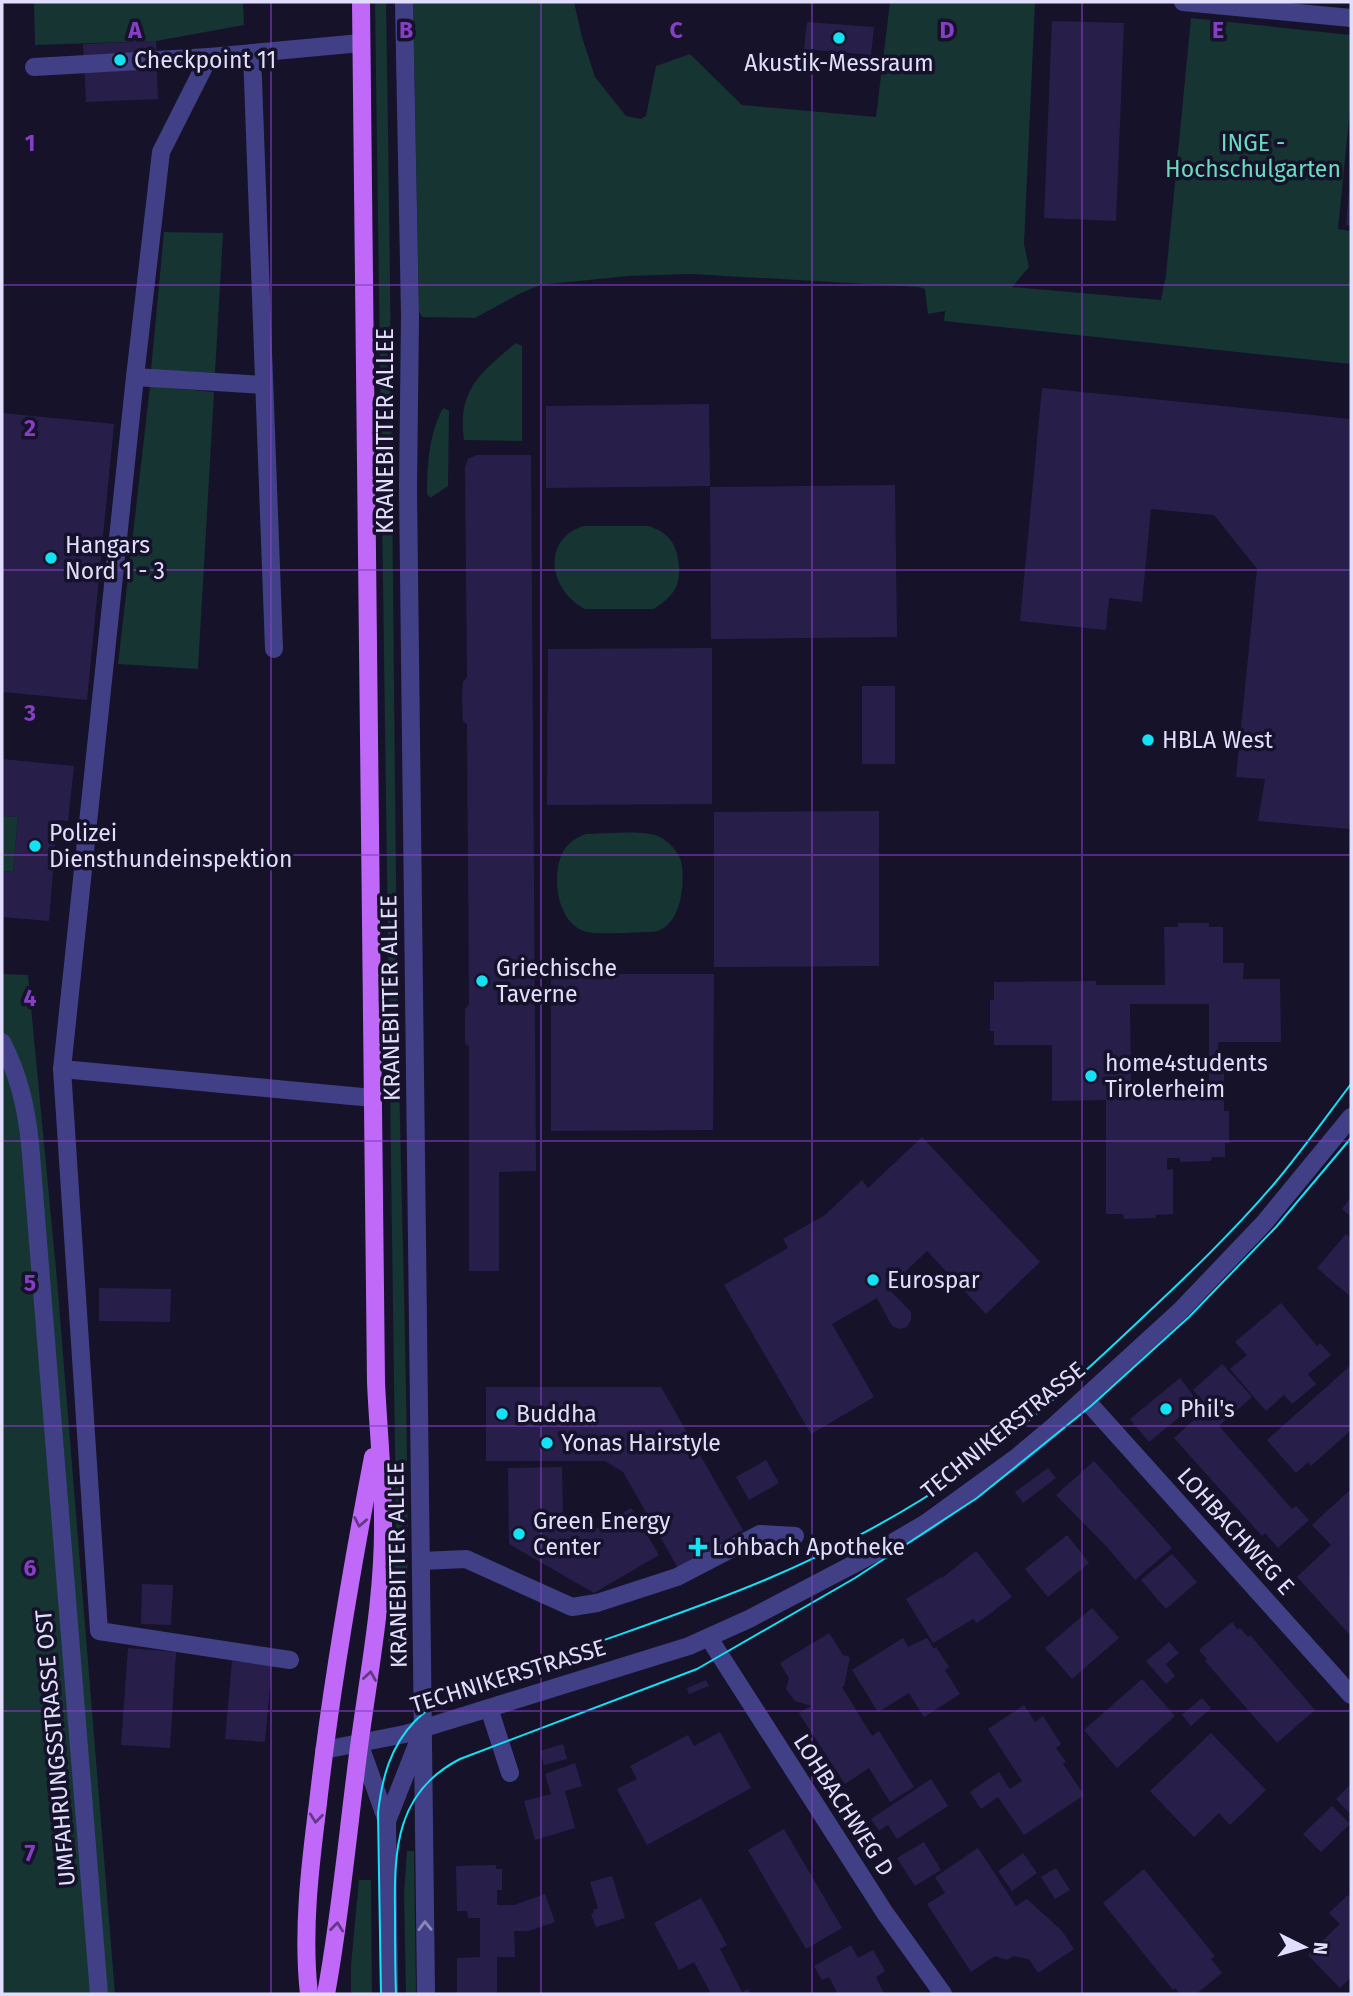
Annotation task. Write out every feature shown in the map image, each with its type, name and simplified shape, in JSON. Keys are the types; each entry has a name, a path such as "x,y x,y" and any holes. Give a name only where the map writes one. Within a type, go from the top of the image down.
{"main road":[{"name":"KRANEBITTER ALLEE","path":"326,1994 373,1655 381,1584 383,1520 378,1431 373,1098 361,2"},
{"name":"KRANEBITTER ALLEE","path":"309,1994 306,1910 324,1750 350,1574 378,1431"}],"street":[{"name":"KRANEBITTER ALLEE","path":"404,2 410,316 408,489 426,1994"},
{"path":"1183,2 1351,18"},
{"path":"34,67 208,57 361,43"},
{"path":"252,53 274,649"},
{"path":"208,57 161,152 62,1069 99,1631 290,1660"},
{"path":"135,377 263,384"},
{"name":"UMFAHRUNGSSTRASSE OST","path":"2,1042 23,1093 30,1143 100,1994"},
{"name":"KRANEBITTER ALLEE","path":"62,1069 373,1098"},
{"name":"TECHNIKERSTRASSE","path":"324,1750 424,1728 709,1639 875,1553 926,1523 1017,1457 1180,1311 1236,1254 1351,1117"},
{"name":"LOHBACHWEG E","path":"1084,1399 1351,1695"},
{"path":"421,1561 466,1559 572,1607 677,1577 760,1534 795,1536"},
{"name":"LOHBACHWEG D","path":"709,1639 885,1913 943,1994"},
{"path":"489,1708 510,1773"},
{"path":"387,1821 424,1728"},
{"path":"359,1743 387,1821 389,1994"}],"green space":[{"path":"34,2 243,2 244,25 156,41 35,45"},
{"path":"375,2 386,2 388,130 398,1027 407,1502 407,1660 400,1669 391,1661 388,1640 396,1526"},
{"name":"INGE - Hochschulgarten","path":"413,2 574,2 595,77 626,116 641,119 646,116 656,66 690,54 742,105 876,117 890,2 1035,3 1024,244 1029,267 1012,287 1161,300 1166,275 1191,18 1351,35 1351,100 1338,229 1351,231 1351,364 944,321 945,311 928,314 925,289 919,287 690,274 628,276 540,285 475,318 422,317 419,312"},
{"path":"164,232 223,233 215,373 151,370"},
{"path":"516,343 522,346 522,441 464,440 464,408 468,395 482,374"},
{"path":"150,386 214,392 198,669 118,664"},
{"path":"443,408 449,411 448,486 430,498 427,494 430,450"},
{"path":"583,526 649,526 662,532 675,547 678,560 678,579 673,592 654,609 585,609 573,601 557,578 556,553 561,542 570,533"},
{"path":"2,816 18,817 13,872 2,871"},
{"path":"644,833 660,837 673,847 681,861 683,881 679,904 669,924 661,930 651,932 600,933 577,928 569,920 559,899 559,863 569,844 586,834"},
{"path":"2,974 28,975 57,1280 115,1994 2,1994"},
{"path":"407,1851 414,1851 416,1994 406,1994 404,1893"},
{"path":"359,1880 371,1880 372,1994 351,1994"}],"building":[{"path":"1052,21 1124,23 1116,221 1044,218"},
{"name":"Akustik-Messraum","path":"807,22 874,27 871,55 804,49"},
{"name":"Checkpoint 11","path":"156,41 158,99 86,102 83,44"},
{"path":"1351,191 1351,226 1346,225"},
{"path":"1042,388 1351,419 1349,829 1258,821 1265,779 1236,777 1257,569 1214,515 1151,509 1142,602 1109,598 1106,630 1020,621"},
{"path":"709,404 710,486 546,488 546,406"},
{"name":"Hangars Nord 1 - 3","path":"2,413 114,424 87,700 2,692"},
{"path":"477,455 531,455 536,1171 499,1172 499,1271 469,1271 469,1047 465,1043 465,1009 469,1004 467,724 463,722 462,696 463,682 467,677 465,467 468,459"},
{"path":"895,485 897,637 711,639 710,487"},
{"path":"712,648 712,804 547,805 548,649"},
{"path":"862,686 895,686 895,764 862,764"},
{"name":"Polizei Diensthundeinspektion","path":"2,759 74,766 68,821 57,820 49,921 2,917 2,871 13,872 18,817 2,816"},
{"path":"879,811 879,966 714,967 714,812"},
{"name":"home4students Tirolerheim","path":"1178,923 1209,923 1209,927 1223,927 1223,963 1244,963 1243,979 1280,979 1281,1042 1218,1042 1219,1070 1224,1070 1224,1111 1229,1111 1229,1143 1225,1143 1225,1157 1212,1157 1211,1161 1180,1162 1180,1158 1167,1158 1167,1170 1173,1169 1173,1214 1155,1215 1156,1218 1124,1219 1123,1214 1106,1214 1106,1100 1052,1101 1052,1045 994,1045 994,1031 990,1031 990,1000 994,1000 994,982 1096,981 1096,985 1165,985 1164,927 1178,927","holes":["1130,1004 1209,1004 1209,1082 1131,1082"]},
{"path":"551,974 714,974 713,1130 551,1131"},
{"path":"922,1137 1040,1262 986,1314 927,1251 888,1288 911,1312 907,1327 899,1329 892,1326 877,1298 832,1324 874,1397 811,1434 724,1285 788,1248 783,1239 825,1215 862,1180 868,1188"},
{"path":"1351,1197 1351,1217 1342,1209"},
{"path":"1346,1234 1351,1238 1351,1297 1317,1268"},
{"path":"99,1288 171,1289 170,1322 99,1321"},
{"path":"1281,1303 1317,1346 1320,1343 1331,1355 1308,1374 1316,1384 1292,1404 1284,1395 1266,1411 1230,1369 1247,1355 1235,1342"},
{"path":"1222,1364 1252,1397 1219,1426 1292,1509 1296,1506 1309,1520 1278,1548 1265,1533 1262,1536 1174,1438 1208,1407 1193,1390"},
{"path":"1351,1365 1351,1430 1311,1466 1308,1462 1296,1473 1267,1440"},
{"path":"1180,1378 1198,1402 1149,1442 1130,1419"},
{"path":"486,1387 661,1387 743,1530 678,1568 623,1472 605,1461 486,1461"},
{"path":"766,1460 779,1483 749,1500 736,1477"},
{"path":"1094,1461 1172,1548 1135,1580 1056,1495"},
{"path":"562,1467 563,1516 591,1532 631,1508 659,1555 594,1593 509,1544 508,1468"},
{"path":"1048,1468 1056,1478 1023,1503 1015,1492"},
{"path":"1351,1489 1351,1636 1297,1577 1331,1545 1312,1525"},
{"path":"1067,1535 1089,1563 1048,1597 1025,1569"},
{"path":"976,1551 1012,1597 977,1623 973,1619 933,1643 906,1599 942,1578"},
{"path":"1172,1554 1197,1582 1166,1609 1141,1580"},
{"path":"142,1584 173,1585 171,1625 141,1624"},
{"path":"1092,1608 1119,1638 1072,1679 1045,1648"},
{"path":"1232,1622 1238,1630 1240,1628 1248,1637 1250,1635 1315,1710 1277,1743 1205,1661 1207,1659 1199,1650"},
{"path":"829,1633 843,1655 850,1657 842,1687 872,1736 879,1731 914,1787 890,1802 869,1768 845,1784 799,1713 811,1706 795,1701 786,1689 789,1678 780,1663"},
{"path":"903,1638 908,1647 927,1638 949,1667 945,1670 960,1694 924,1717 909,1693 878,1712 852,1670"},
{"path":"1169,1642 1179,1653 1166,1664 1175,1676 1166,1684 1146,1661"},
{"path":"128,1648 176,1652 170,1748 121,1745"},
{"path":"232,1661 272,1664 265,1742 225,1739"},
{"path":"1142,1679 1175,1716 1117,1768 1084,1730"},
{"path":"706,1680 709,1686 689,1694 687,1688"},
{"path":"1202,1698 1211,1708 1191,1726 1182,1715"},
{"path":"1024,1705 1035,1722 1043,1716 1061,1744 1056,1748 1066,1762 1063,1764 1084,1795 1024,1835 998,1797 981,1809 970,1792 999,1772 1010,1789 1022,1781 988,1729"},
{"path":"720,1732 751,1788 647,1845 617,1789 637,1779 630,1766 688,1735 694,1746"},
{"path":"1211,1733 1266,1790 1230,1825 1219,1813 1194,1837 1150,1791"},
{"path":"563,1744 567,1759 544,1765 540,1751"},
{"path":"575,1763 582,1786 565,1791 575,1828 535,1840 524,1801 551,1794 545,1774"},
{"path":"931,1779 948,1806 897,1839 888,1825 879,1831 871,1819"},
{"path":"1351,1784 1351,1815 1336,1799"},
{"path":"1332,1806 1350,1824 1321,1852 1303,1834"},
{"path":"784,1829 842,1928 806,1949 748,1850"},
{"path":"924,1842 941,1870 915,1886 897,1858"},
{"path":"978,1848 1016,1906 1027,1899 1062,1931 1074,1949 1038,1973 1029,1959 1014,1956 1007,1960 995,1956 971,1972 927,1904 945,1893 935,1877"},
{"path":"1023,1853 1037,1873 1012,1891 998,1871"},
{"path":"496,1865 496,1869 502,1869 502,1890 497,1890 497,1905 514,1905 545,1894 555,1922 528,1931 514,1931 515,1957 497,1957 497,1994 457,1994 457,1958 480,1957 480,1918 468,1918 467,1911 457,1911 456,1866"},
{"path":"1056,1868 1070,1890 1055,1899 1041,1877"},
{"path":"1144,1869 1215,1956 1211,1959 1222,1973 1196,1994 1180,1994 1175,1988 1173,1990 1103,1903"},
{"path":"612,1876 625,1918 596,1927 591,1914 598,1908 590,1882"},
{"path":"1348,1895 1351,1898 1351,1977 1340,1988 1308,1955 1340,1924 1329,1913"},
{"path":"701,1898 727,1945 720,1949 742,1992 748,1989 751,1994 711,1994 694,1962 679,1970 654,1923"},
{"path":"851,1945 858,1958 873,1950 885,1971 876,1977 884,1994 838,1994 829,1977 822,1980 814,1966"}],"tram line":[{"path":"381,1994 378,1813 393,1752 415,1721 459,1692 684,1612 789,1569 889,1519 937,1490 1007,1439 1053,1400 1209,1253 1274,1184 1351,1084"},
{"path":"396,1994 395,1889 398,1845 411,1805 439,1772 460,1759 697,1669 855,1578 977,1498 1091,1406 1189,1317 1276,1227 1351,1138"}],"place":[{"name":"Akustik-Messraum","path":"839,38"},
{"name":"Checkpoint 11","path":"120,60"},
{"name":"Hangars Nord 1 - 3","path":"51,558"},
{"name":"HBLA West","path":"1148,740"},
{"name":"Polizei Diensthundeinspektion","path":"35,846"},
{"name":"Griechische Taverne","path":"482,981"},
{"name":"home4students Tirolerheim","path":"1091,1076"},
{"name":"Eurospar","path":"873,1280"},
{"name":"Phil's","path":"1166,1409"},
{"name":"Buddha","path":"502,1414"},
{"name":"Yonas Hairstyle","path":"547,1443"},
{"name":"Green Energy Center","path":"519,1534"},
{"name":"Lohbach Apotheke","path":"698,1547"}]}
